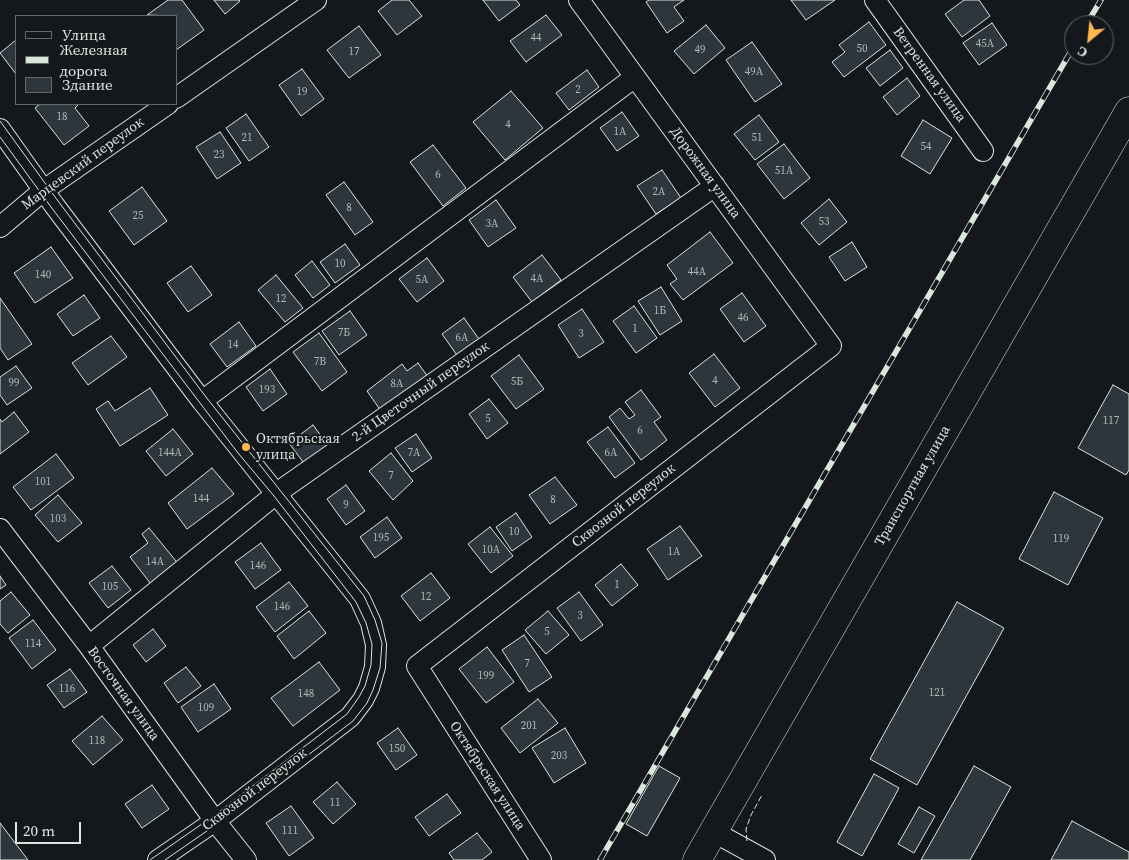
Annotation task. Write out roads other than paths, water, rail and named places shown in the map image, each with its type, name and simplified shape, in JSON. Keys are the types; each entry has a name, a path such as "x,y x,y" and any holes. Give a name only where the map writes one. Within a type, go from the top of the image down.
{"main road":[{"name":"Транспортная улица","path":"697,860 1129,111"}],"street":[{"path":"178,97 316,0"},
{"name":"Дорожная улица","path":"579,0 831,346"},
{"name":"Ветренная улица","path":"875,0 983,151"},
{"path":"202,401 635,77"},
{"name":"Марцевский переулок","path":"0,227 44,190 167,105"},
{"path":"0,130 202,401 277,494"},
{"name":"2-й Цветочный переулок","path":"89,646 277,494 715,186"},
{"name":"Сквозной переулок","path":"417,666 831,346"},
{"name":"Сквозной переулок","path":"158,860 214,821 350,717 363,700 369,688 375,667 376,645 370,623 360,599 277,494"},
{"name":"Восточная улица","path":"0,529 89,646 214,821 246,860"},
{"name":"Октябрьская улица","path":"417,666 542,860"},
{"path":"714,832 764,860"}],"tram line":[{"path":"0,121 206,397 364,596 375,620 382,643 380,668 373,690 367,703 353,721 217,824 165,860"},
{"path":"0,137 238,453 274,496 356,602 366,623 372,644 371,665 365,686 347,714 212,817 150,860"}],"railway":[{"path":"1092,15 1101,0"},
{"path":"600,860 1064,63"}],"place":[{"name":"Октябрьская улица","path":"246,447"}]}
